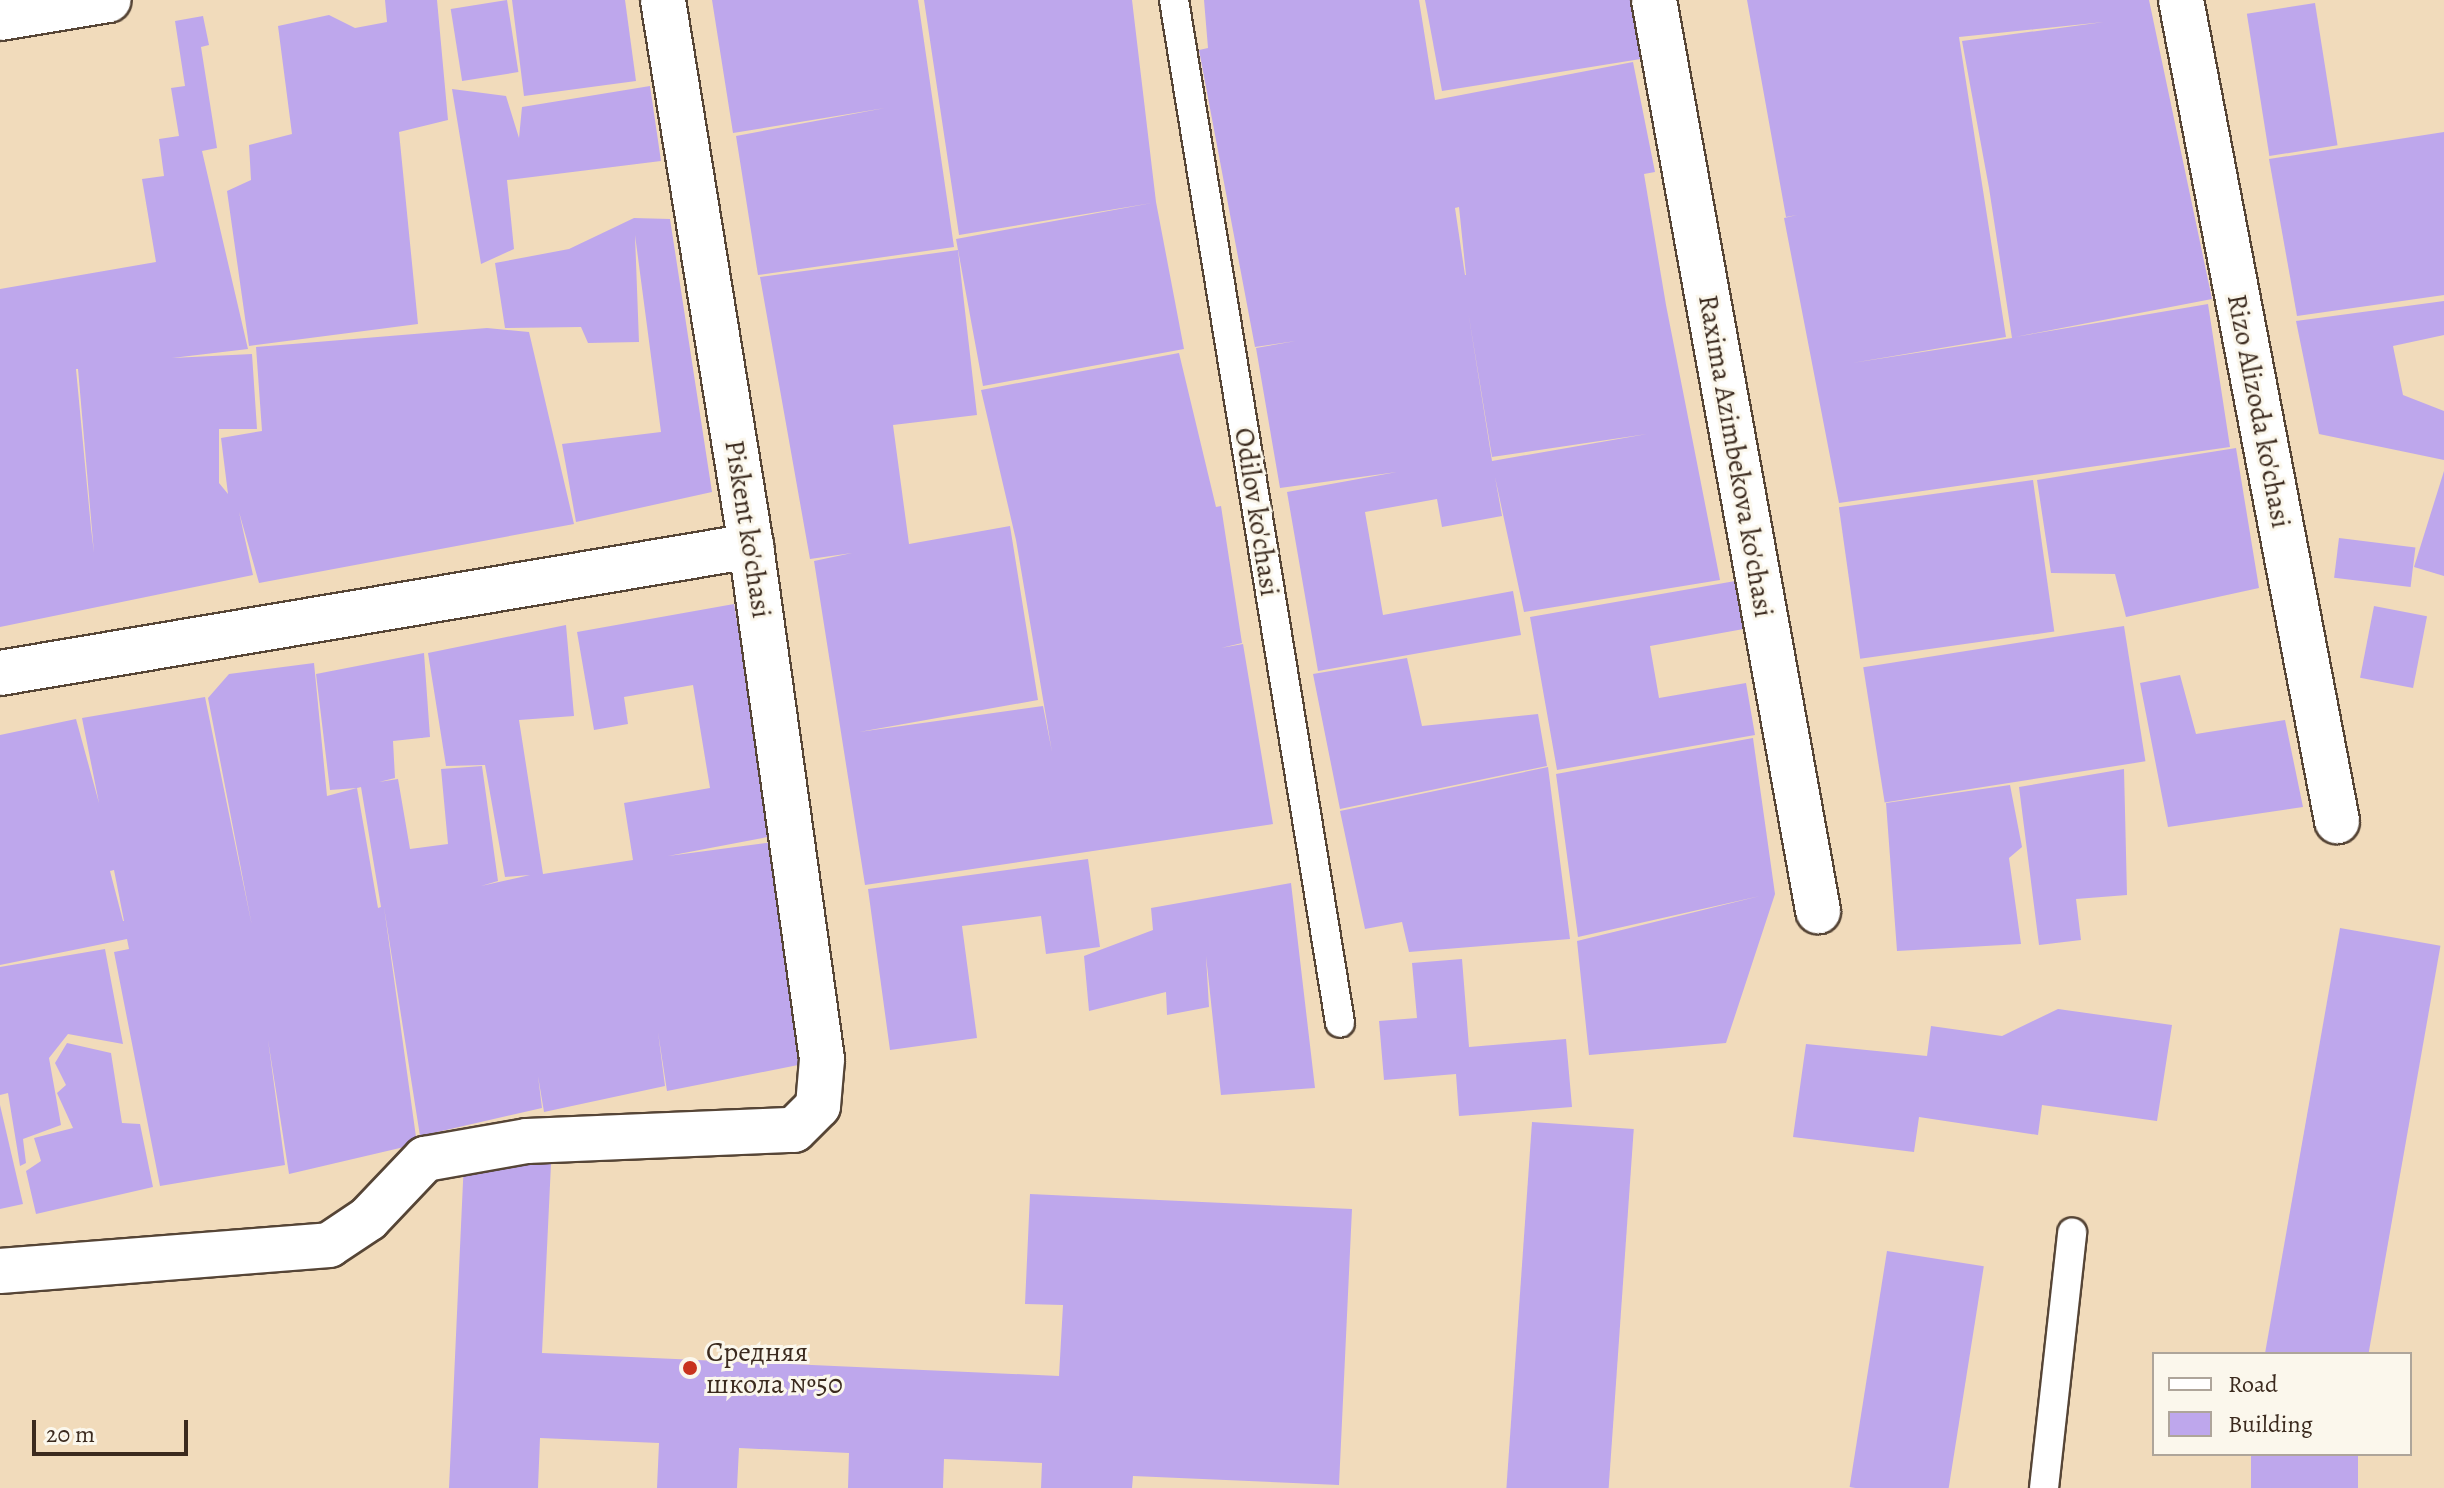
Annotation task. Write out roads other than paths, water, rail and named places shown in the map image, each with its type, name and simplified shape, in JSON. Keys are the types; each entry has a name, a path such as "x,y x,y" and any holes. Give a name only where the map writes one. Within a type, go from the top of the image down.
{"street":[{"path":"0,18 109,0"},
{"name":"Piskent ko'chasi","path":"0,1271 329,1245 368,1219 425,1159 527,1141 794,1130 818,1106 822,1059 751,546 663,0"},
{"name":"Raxima Azimbekova ko'chasi","path":"1654,0 1818,911"},
{"name":"Rizo Alizoda ko'chasi","path":"2181,0 2337,821"},
{"path":"0,673 751,546"}],"lane":[{"name":"Odilov ko'chasi","path":"1174,0 1340,1023"},
{"path":"2044,1488 2072,1233"}],"place":[{"name":"Средняя школа №50","path":"690,1368"}]}
